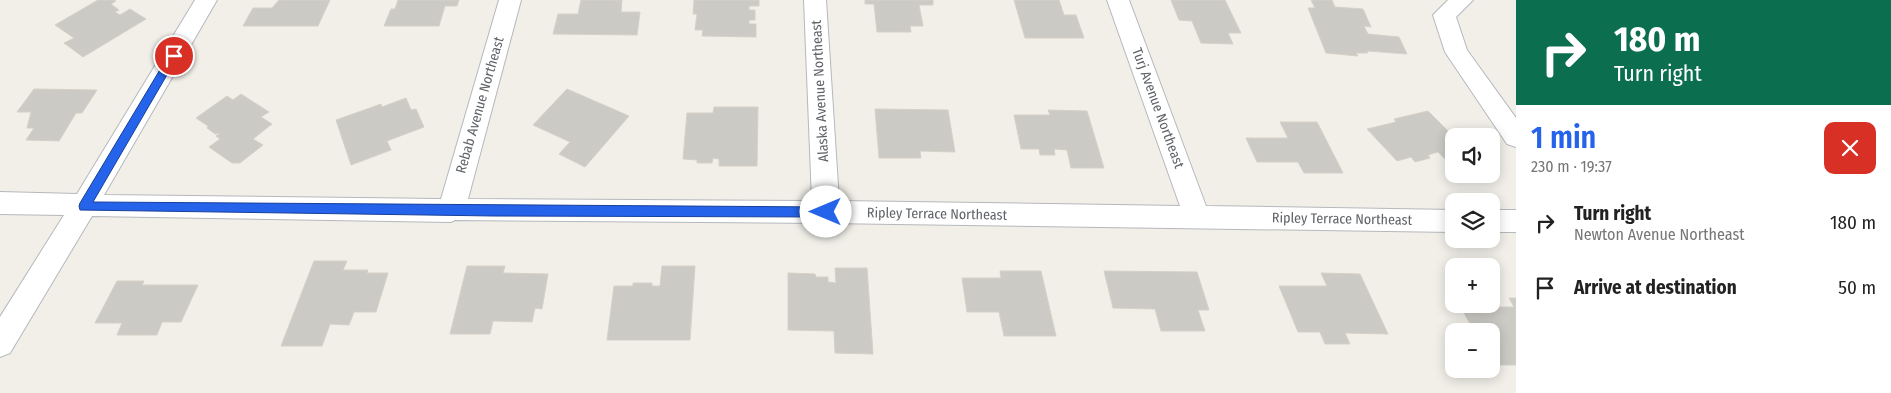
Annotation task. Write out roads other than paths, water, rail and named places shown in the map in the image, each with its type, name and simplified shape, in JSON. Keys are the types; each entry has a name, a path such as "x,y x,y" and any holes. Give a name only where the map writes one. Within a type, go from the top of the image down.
{"street":[{"path":"0,343 206,0"},
{"name":"Rebab Avenue Northeast","path":"451,211 510,0"},
{"name":"Alaska Avenue Northeast","path":"815,0 826,212"},
{"name":"Turj Avenue Northeast","path":"1118,0 1198,217"},
{"path":"1453,7 1456,52 1516,136"},
{"name":"Ripley Terrace Northeast","path":"0,203 84,206 451,211 826,212 1445,221"},
{"path":"1500,221 1516,221"}]}
